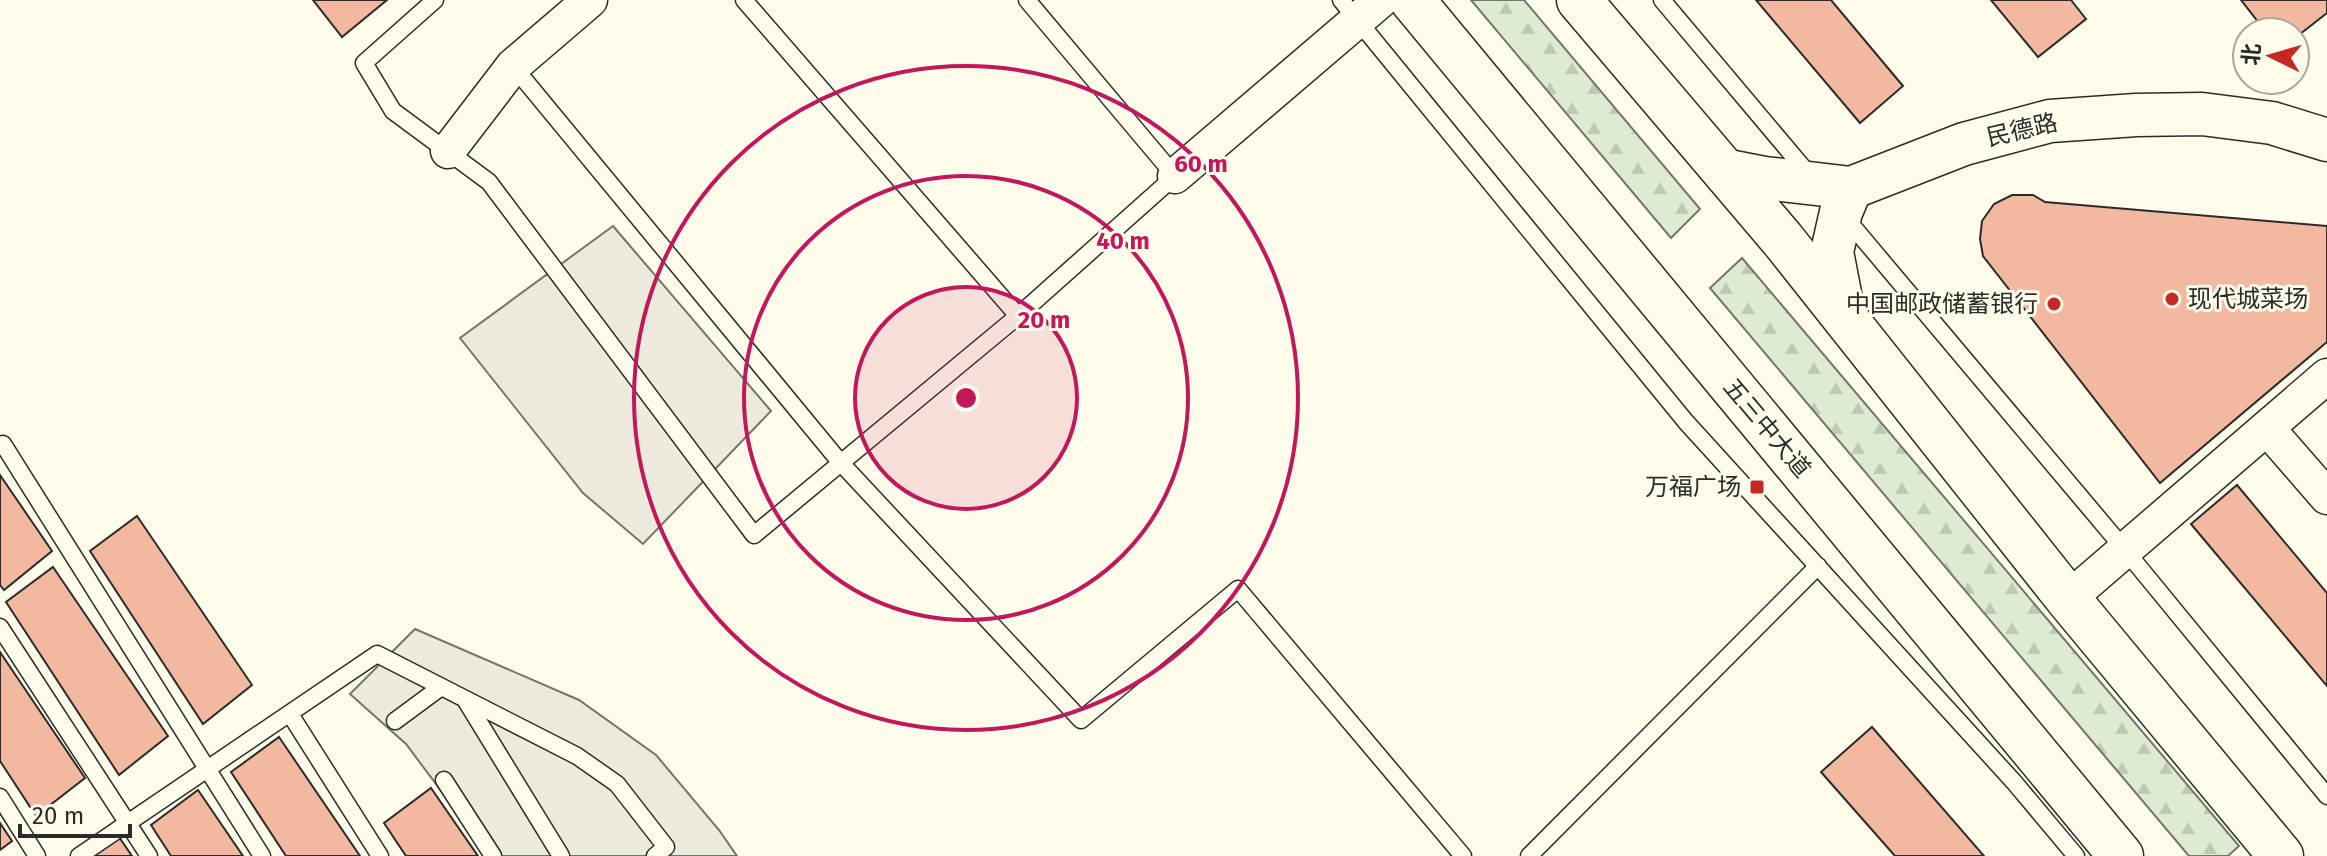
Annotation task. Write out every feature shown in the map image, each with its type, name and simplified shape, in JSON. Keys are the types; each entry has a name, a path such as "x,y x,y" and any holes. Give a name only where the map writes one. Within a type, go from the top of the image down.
{"main road":[{"name":"五三中大道","path":"1412,0 2121,856"},
{"path":"1579,0 1724,170 2068,599 2281,856"}],"street":[{"path":"448,151 513,66 590,0"},
{"path":"1175,176 1360,7"},
{"name":"民德路","path":"1836,195 1964,144 2050,121 2202,114 2272,123 2327,140"},
{"path":"1724,170 1836,195 1832,252 1845,319"},
{"path":"2068,599 2327,376"},
{"path":"2267,428 2327,497"}],"lane":[{"path":"435,0 364,63 393,111 489,182 754,535 1018,316 1175,176 1027,0"},
{"path":"744,0 1018,316"},
{"path":"1662,0 1836,195 2327,796"},
{"path":"1360,7 1686,422 2014,782 2076,856"},
{"path":"513,66 840,462 1081,720 1238,589 1463,856"},
{"path":"3,444 262,856"},
{"path":"1529,856 1818,566"},
{"path":"0,627 149,856"},
{"path":"79,856 377,654 577,756 617,784 666,847 655,856"},
{"path":"395,721 441,687"},
{"path":"466,699 561,856"},
{"path":"290,714 380,856"},
{"path":"444,780 493,856"},
{"path":"0,797 37,856"}],"green space":[{"path":"1471,0 1524,0 1700,209 1671,238"},
{"path":"1742,258 2239,846 2228,856 2189,856 1710,288"}],"shaded area":[{"path":"613,226 771,411 643,544 583,493 460,338"},
{"path":"415,629 579,700 656,755 737,856 490,856 406,744 350,694"}],"building":[{"path":"313,0 387,0 342,37"},
{"path":"1756,0 1831,0 1903,86 1860,123"},
{"path":"1991,0 2071,0 2086,19 2038,57"},
{"path":"2241,0 2327,0 2327,13 2311,26 2311,16 2254,16"},
{"name":"现代城菜场","path":"2012,195 2033,195 2045,202 2327,226 2327,342 2160,483 1983,256 1980,239 1982,221 1994,204"},
{"path":"0,475 52,551 4,590 0,585"},
{"path":"2237,485 2327,593 2327,686 2191,524"},
{"path":"137,516 252,685 203,724 90,551"},
{"path":"53,567 168,736 119,775 6,602"},
{"path":"0,652 85,778 36,816 0,761"},
{"path":"1872,727 1984,856 1895,856 1821,772"},
{"path":"279,737 360,856 286,856 231,772"},
{"path":"431,788 478,856 406,856 384,823"},
{"path":"198,790 243,856 171,856 151,825"},
{"path":"0,823 12,841 0,850"},
{"path":"119,837 132,856 93,856"}],"place":[{"name":"现代城菜场","path":"2172,299"},
{"name":"中国邮政储蓄银行","path":"2054,304"},
{"name":"万福广场","path":"1757,487"}]}
